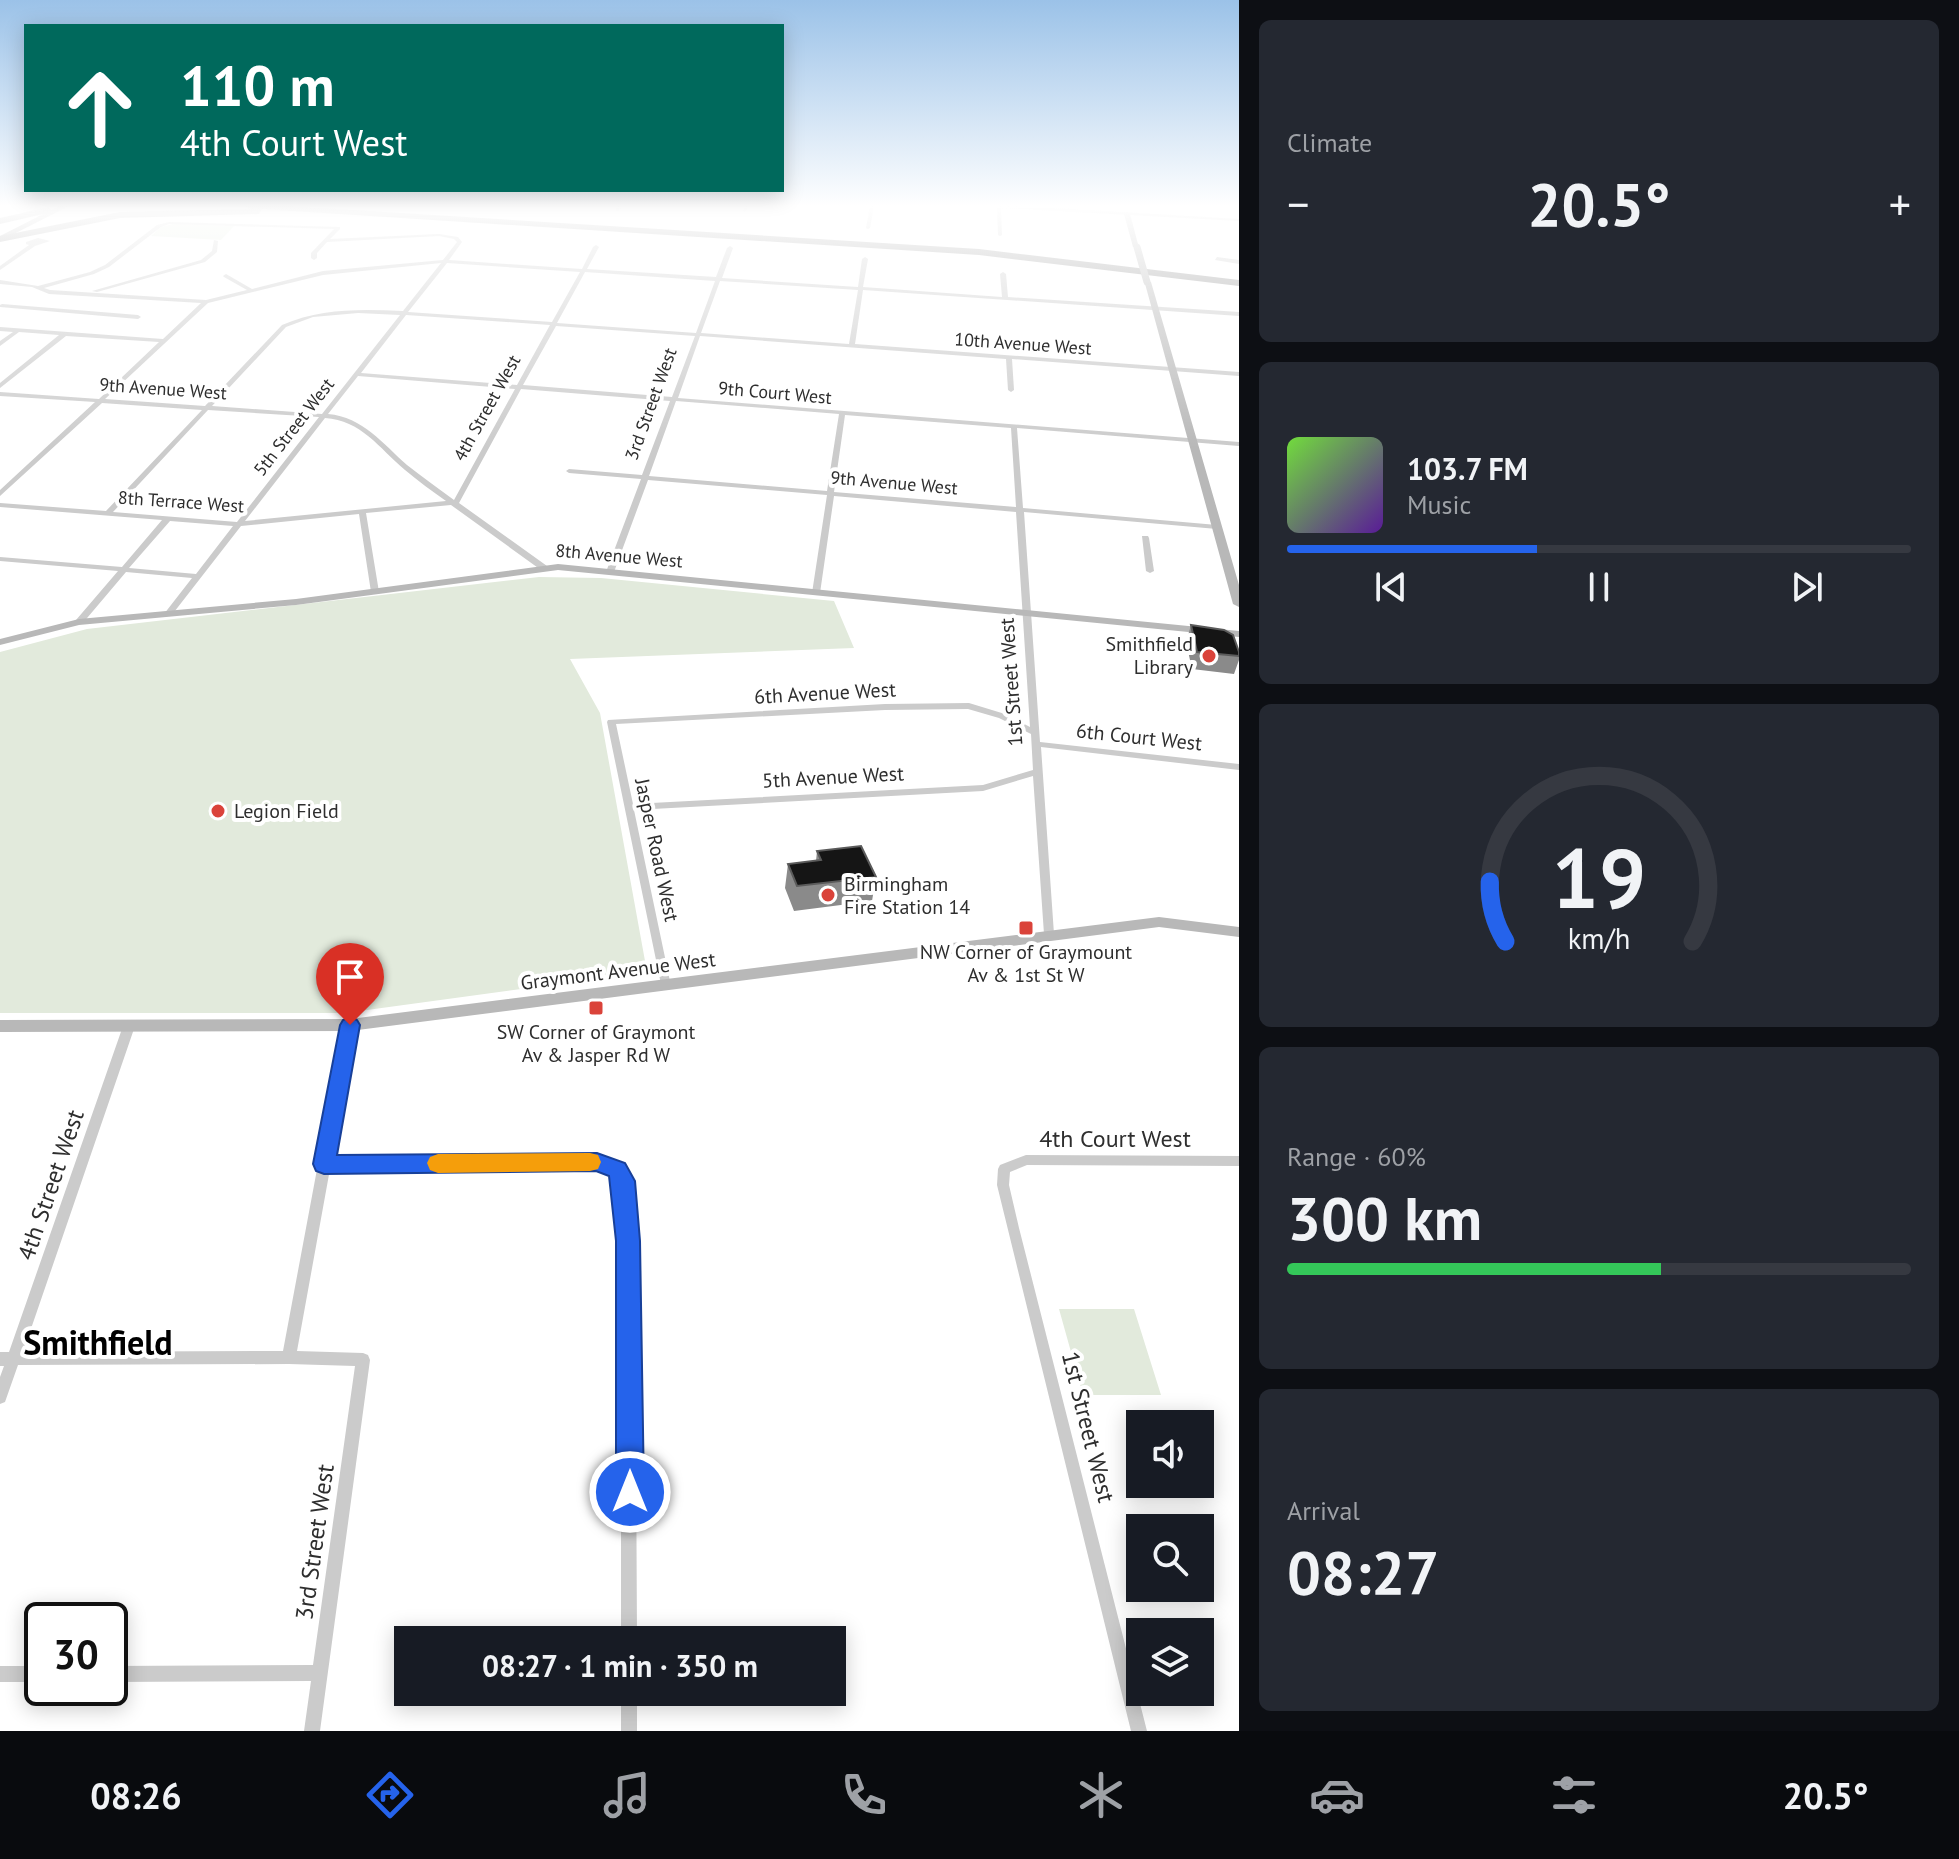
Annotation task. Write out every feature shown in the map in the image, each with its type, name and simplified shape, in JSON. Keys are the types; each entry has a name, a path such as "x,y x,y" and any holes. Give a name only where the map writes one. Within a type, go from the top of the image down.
{"main road":[{"path":"1148,287 1239,604"},
{"name":"8th Avenue West","path":"0,642 79,622 375,592 544,568 1239,634"},
{"name":"Graymont Avenue West","path":"0,1026 350,1025 1159,922 1239,932"}],"street":[{"path":"30,287 49,292 206,302 260,287"},
{"path":"38,288 42,287"},
{"path":"85,294 111,287"},
{"path":"245,287 249,289"},
{"name":"5th Street West","path":"168,614 425,287"},
{"name":"4th Street West","path":"456,502 574,287"},
{"name":"3rd Street West","path":"610,572 715,287"},
{"path":"829,287 1239,314"},
{"path":"1004,287 1005,298"},
{"path":"852,346 861,289"},
{"path":"0,494 206,302"},
{"path":"2,306 138,317"},
{"name":"10th Avenue West","path":"108,513 284,326 307,317 345,311 1239,374"},
{"path":"0,329 164,341"},
{"path":"0,344 17,331"},
{"path":"0,386 64,334"},
{"path":"1009,357 1011,390"},
{"name":"9th Court West","path":"355,374 1239,444"},
{"name":"9th Avenue West","path":"0,394 340,417 364,427 382,447 414,473 544,568"},
{"path":"816,593 842,413"},
{"name":"1st Street West","path":"1014,426 1049,934"},
{"name":"9th Avenue West","path":"569,471 1217,527"},
{"name":"8th Terrace West","path":"4,505 238,524 456,502"},
{"path":"0,512 4,505"},
{"path":"362,512 375,592"},
{"path":"79,622 168,518"},
{"path":"1145,538 1150,571"},
{"path":"0,559 197,576"},
{"name":"6th Avenue West","path":"611,722 885,707 969,706 1002,716 1035,738"},
{"name":"Jasper Road West","path":"611,722 666,986"},
{"name":"6th Court West","path":"1035,738 1239,767"},
{"name":"5th Avenue West","path":"630,807 983,788 1037,772"},
{"path":"7,1359 289,1357 350,1025"},
{"name":"4th Street West","path":"0,1397 7,1359 129,1026"},
{"name":"4th Court West","path":"1013,1228 1003,1185 1004,1169 1026,1160 1239,1161"},
{"path":"324,1164 597,1162 617,1170 623,1181 627,1228 629,1626"},
{"name":"1st Street West","path":"1013,1228 1139,1731"},
{"name":"3rd Street West","path":"289,1357 363,1360 312,1731"},
{"path":"128,1674 320,1673"},
{"path":"0,1674 24,1674"},
{"path":"629,1706 629,1731"}],"shaded area":[{"path":"539,577 601,578 834,601 854,648 570,659 600,713 647,972 345,1013 0,1013 0,652 87,629"},
{"path":"1059,1309 1134,1309 1161,1395 1083,1395"}],"building":[{"path":"1191,625 1224,630 1233,635 1239,656 1197,652"},
{"path":"861,846 876,877 797,886 788,864 821,860 817,851"}],"slow traffic":[{"path":"438,1163 590,1162"}],"place":[{"name":"Smithfield Library","path":"1209,656"},
{"name":"Legion Field","path":"218,811"},
{"name":"Birmingham Fire Station 14","path":"828,895"},
{"name":"NW Corner of Graymount Av & 1st St W","path":"1026,928"},
{"name":"SW Corner of Graymont Av & Jasper Rd W","path":"596,1008"}],"district":[{"name":"Smithfield","path":"98,1343"}],"route":[{"path":"350,1025 324,1164 597,1162 617,1170 623,1181 628,1241 630,1492"}]}
